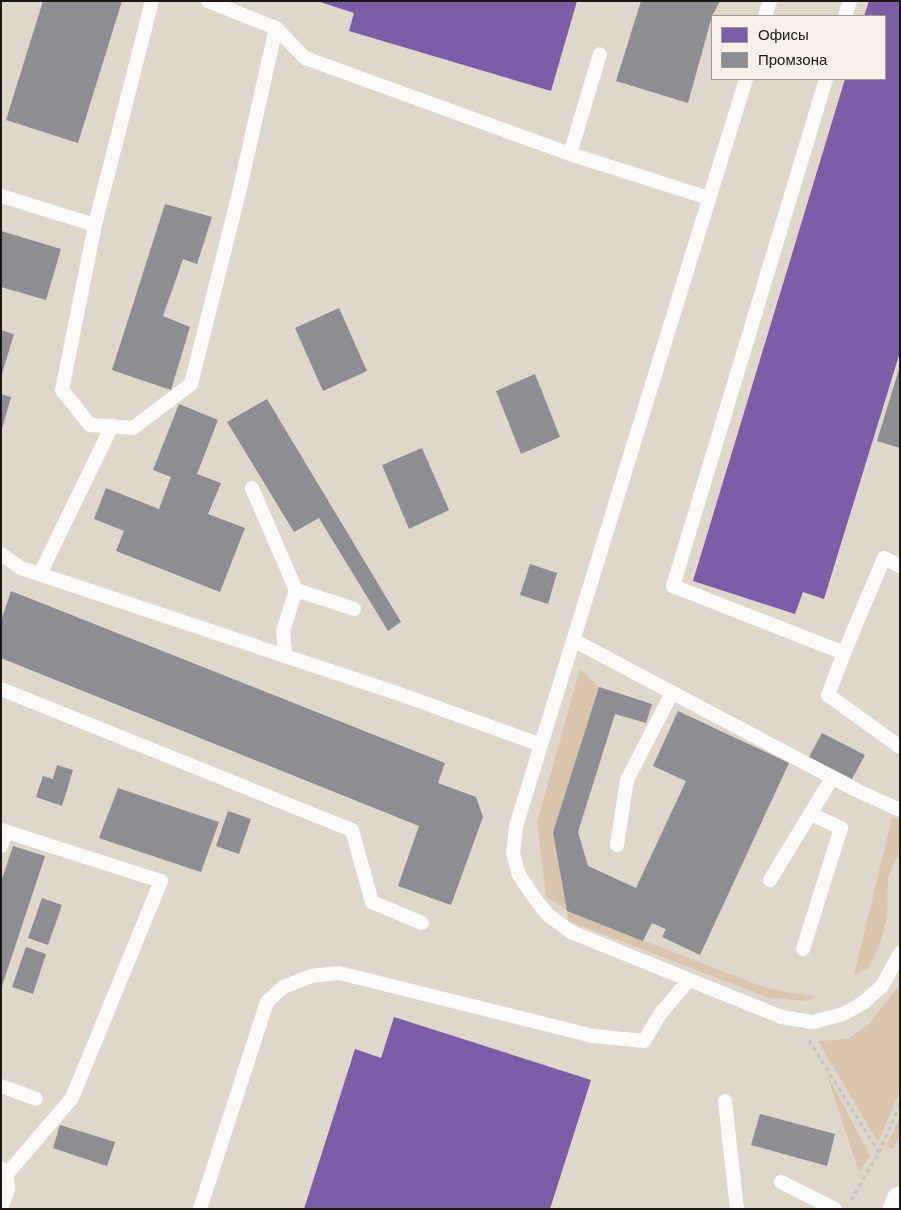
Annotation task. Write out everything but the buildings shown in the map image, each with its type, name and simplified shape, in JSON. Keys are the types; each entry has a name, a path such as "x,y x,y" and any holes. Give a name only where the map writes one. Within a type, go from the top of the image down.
{"main road":[{"path":"896,1209 900,1201"}],"lane":[{"path":"152,1 95,225 62,390 90,425 133,428 191,384 239,193 276,28"},
{"path":"208,1 276,28 305,58 570,154 709,198"},
{"path":"765,15 770,1"},
{"path":"845,15 850,1"},
{"path":"570,154 600,54"},
{"path":"746,80 516,826 513,853 519,875 548,915 571,932 688,981 781,1017 813,1022 843,1014 863,1003 882,986 900,953"},
{"path":"826,80 673,586 844,653"},
{"path":"1,196 95,225"},
{"path":"40,574 112,426"},
{"path":"252,488 296,590 283,631 285,656"},
{"path":"1,554 21,568 541,744"},
{"path":"900,566 884,558 828,695 900,747"},
{"path":"296,590 354,609"},
{"path":"573,640 832,778 900,810"},
{"path":"1,689 352,830 372,902 422,923"},
{"path":"617,845 627,780 672,693"},
{"path":"770,880 812,814 832,778"},
{"path":"803,949 841,828 812,814"},
{"path":"1,846 4,831 160,881 72,1098 4,1171 8,1190 1,1208"},
{"path":"200,1209 267,1002 284,987 311,976 338,973 594,1036 644,1041 660,1014 688,981"},
{"path":"1,1086 36,1099"},
{"path":"725,1101 737,1209"},
{"path":"781,1182 835,1209"}],"path":[{"path":"781,1017 811,1042 879,1152"},
{"path":"846,1209 879,1152 900,1104"}],"shaded area":[{"path":"1,1 900,1 900,1209 1,1209"},
{"path":"580,669 599,687 553,832 567,911 546,896 537,822"},
{"path":"892,818 900,820 900,850 888,878 887,917 880,944 868,968 854,975"},
{"path":"567,911 766,988 816,997 806,1001 770,998 568,921"},
{"path":"900,984 900,1091 878,1142 818,1041 848,1039 869,1024"},
{"path":"826,1072 870,1156 859,1172"},
{"path":"900,1116 900,1135 893,1149 886,1147"}]}
